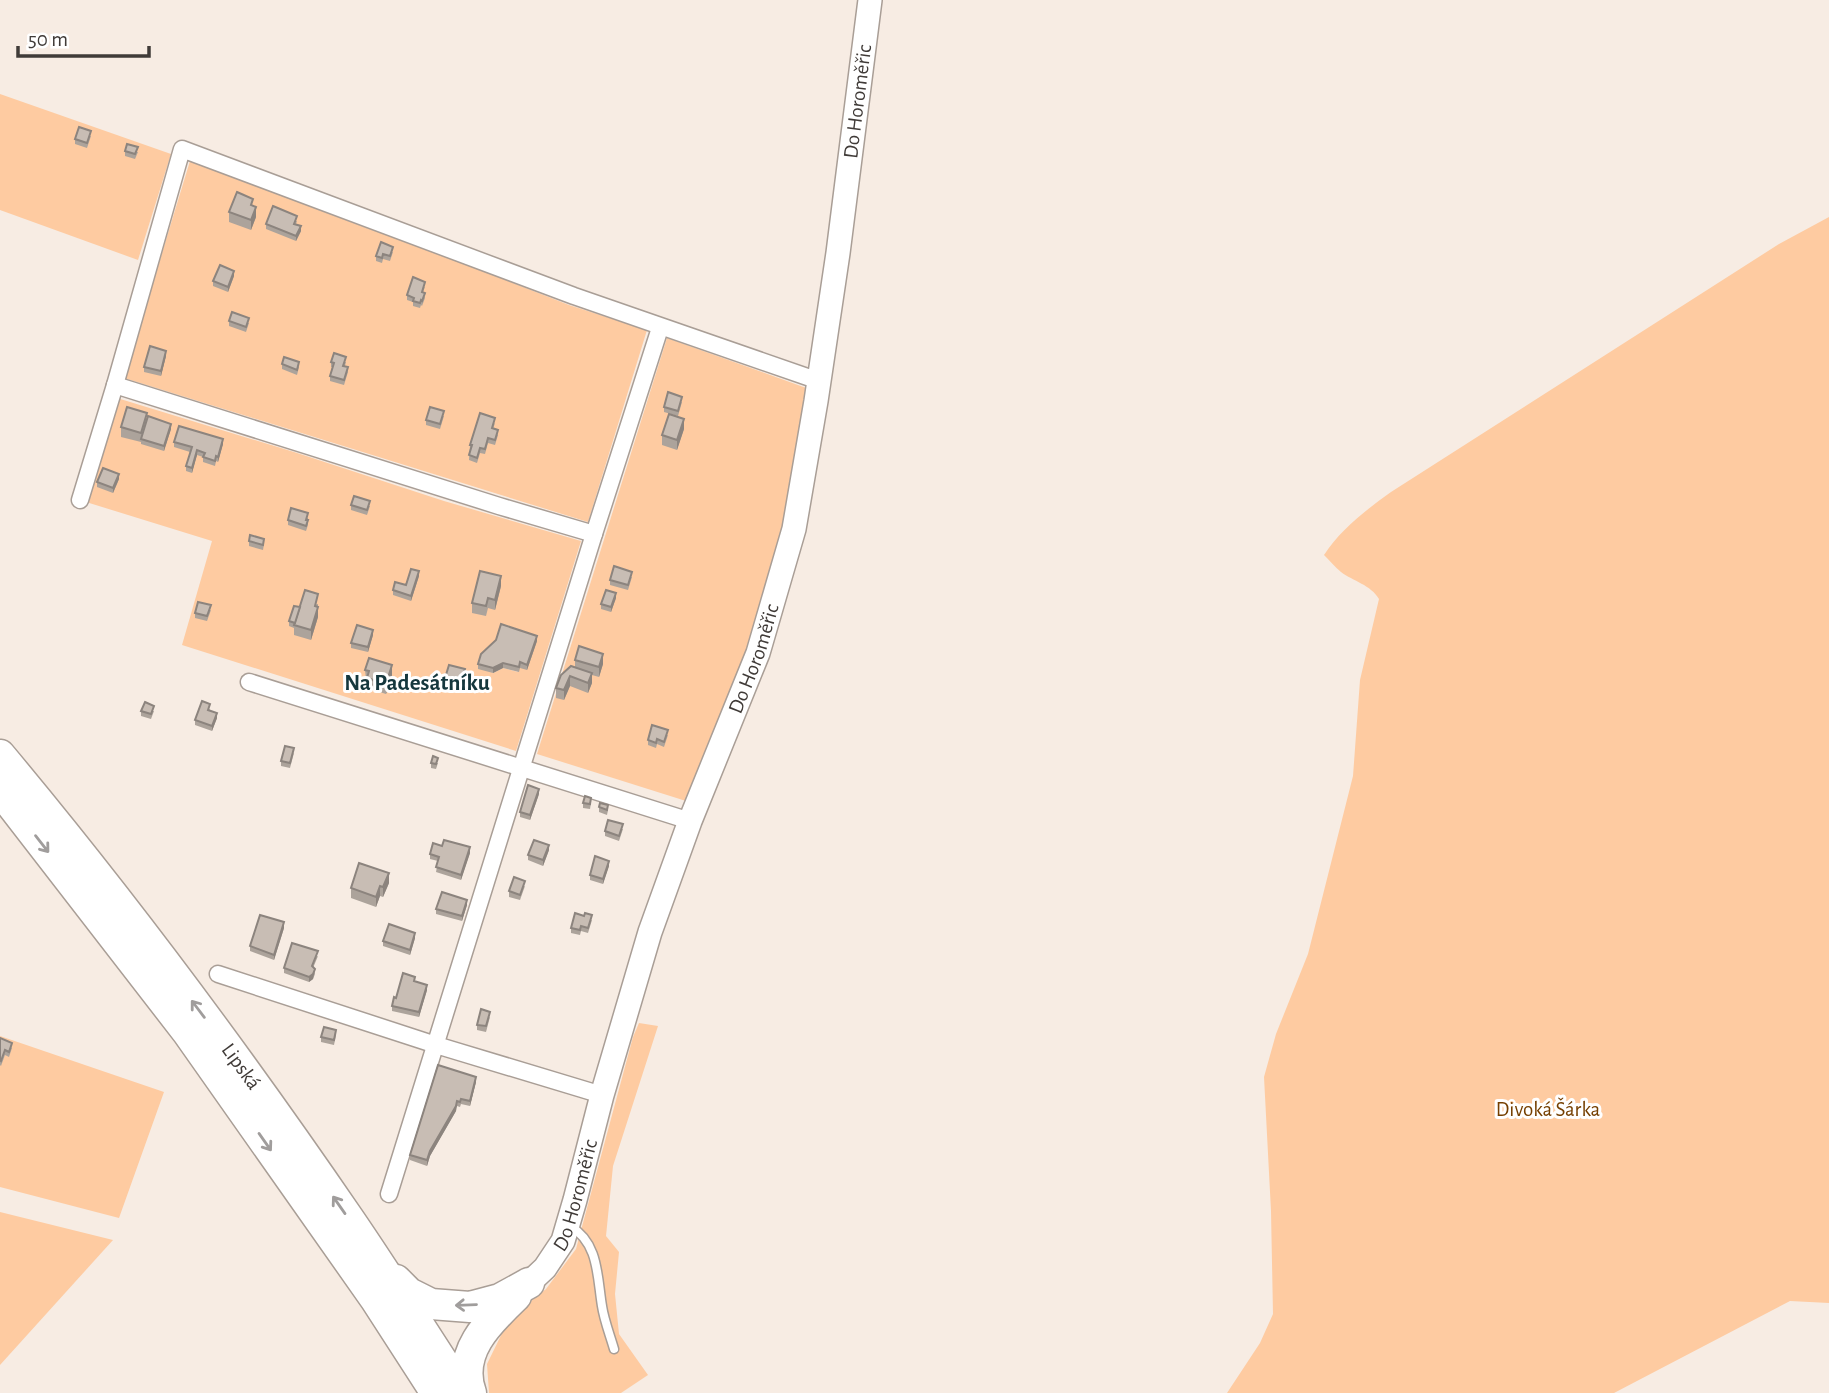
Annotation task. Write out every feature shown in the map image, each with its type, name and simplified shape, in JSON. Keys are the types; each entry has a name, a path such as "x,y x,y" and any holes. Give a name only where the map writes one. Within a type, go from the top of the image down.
{"highway":[{"name":"Lipská","path":"0,755 69,838 254,1083 377,1261 463,1393"},
{"name":"Lipská","path":"0,790 187,1033 376,1300 436,1393"},
{"path":"377,1261 409,1293 431,1304 470,1307 500,1299 529,1283"},
{"path":"471,1393 467,1369 473,1346 485,1328 529,1283"}],"street":[{"name":"Do Horoměřic","path":"529,1283 545,1268 563,1241 650,932 690,821 758,653 794,529 838,253 870,0"},
{"path":"80,500 182,149 660,328 819,381"},
{"path":"389,1194 660,328"},
{"path":"115,385 594,534"},
{"path":"249,682 690,821"},
{"path":"218,974 436,1045 602,1095"}],"lane":[{"path":"568,1224 586,1238 593,1253 602,1309 614,1349"}],"green space":[{"path":"0,94 171,154 138,260 0,210"},
{"path":"190,161 569,305 647,330 588,522 124,378"},
{"name":"Divoká Šárka","path":"1829,217 1829,1303 1790,1301 1614,1393 1227,1393 1260,1343 1273,1314 1264,1077 1276,1034 1308,954 1353,776 1360,680 1379,599 1367,587 1341,572 1324,555 1346,528 1391,492 1779,244"},
{"path":"667,338 809,389 784,529 748,655 686,801 537,754"},
{"path":"117,398 444,501 581,541 516,751 182,645 212,541 86,502","holes":["317,617 311,639 296,628","496,645 518,672 503,668 493,673"]},
{"path":"639,1023 658,1026 613,1166 606,1236 619,1252 615,1294 619,1334 648,1375 621,1393 489,1393 487,1364 509,1319 546,1289 576,1249"},
{"path":"0,1036 164,1092 119,1218 0,1187 0,1065 5,1055"},
{"path":"0,1212 113,1240 0,1365"}],"building":[{"path":"79,127 91,131 87,143 75,139"},
{"path":"127,144 138,147 135,154 125,151"},
{"path":"237,192 253,199 251,205 256,207 251,220 229,212"},
{"path":"273,206 297,216 294,224 301,226 296,236 266,224"},
{"path":"381,242 393,247 390,256 376,256"},
{"path":"220,265 234,271 228,287 213,281"},
{"path":"413,277 425,282 422,292 425,293 420,303 407,295"},
{"path":"232,312 249,318 246,327 229,321"},
{"path":"150,346 166,351 161,371 144,367"},
{"path":"334,353 346,357 343,366 348,367 344,380 330,376"},
{"path":"284,357 299,362 297,370 282,364"},
{"path":"668,392 682,397 678,411 664,407"},
{"path":"127,407 147,413 141,433 121,427"},
{"path":"430,407 444,411 440,424 426,420"},
{"path":"480,413 495,418 492,428 498,430 495,440 488,438 485,449 480,448 477,458 469,455"},
{"path":"669,414 684,419 677,440 662,435"},
{"path":"148,416 171,424 164,446 141,439"},
{"path":"179,426 223,439 215,461 203,457 205,453 197,450 192,468 186,466 192,447 174,442"},
{"path":"103,468 119,474 113,488 97,482"},
{"path":"354,496 370,501 367,510 351,505"},
{"path":"291,508 308,513 306,526 288,520"},
{"path":"250,535 264,539 263,545 249,541"},
{"path":"614,566 632,572 628,585 610,580"},
{"path":"411,569 419,571 411,596 393,590 395,582 406,585"},
{"path":"480,571 501,576 495,600 488,598 486,606 472,603"},
{"path":"305,590 318,594 315,606 318,607 311,630 294,625"},
{"path":"606,590 616,593 611,607 601,604"},
{"path":"198,602 211,605 207,616 195,613"},
{"path":"294,606 300,607 295,623 289,621"},
{"path":"501,624 537,636 527,665 520,662 519,667 503,663 493,668 478,664 481,654 496,640"},
{"path":"357,625 373,630 368,647 351,643"},
{"path":"579,646 603,654 599,667 575,660"},
{"path":"369,658 392,665 386,684 367,678 369,671 365,670"},
{"path":"449,665 465,669 461,683 445,678"},
{"path":"571,666 592,673 588,683 570,676 564,690 556,688 561,675"},
{"path":"202,701 210,704 208,710 217,713 212,726 195,720"},
{"path":"145,702 154,706 151,714 141,711"},
{"path":"652,725 668,730 664,742 657,739 656,743 648,740"},
{"path":"285,746 294,748 290,763 281,761"},
{"path":"433,756 438,758 436,764 431,763"},
{"path":"528,785 539,789 530,815 520,812"},
{"path":"585,796 591,798 590,804 583,803"},
{"path":"600,803 608,805 607,810 599,807"},
{"path":"608,820 623,824 619,836 605,831"},
{"path":"444,840 470,847 461,875 436,867 439,857 430,854 433,843 442,846"},
{"path":"534,840 549,845 543,860 528,855"},
{"path":"595,856 609,861 603,879 590,875"},
{"path":"359,863 389,873 376,897 351,888"},
{"path":"514,877 525,881 520,895 509,891"},
{"path":"442,892 467,900 462,916 436,909"},
{"path":"575,913 592,915 588,928 571,928"},
{"path":"260,915 284,922 274,955 250,946"},
{"path":"389,924 415,933 410,950 383,941"},
{"path":"292,943 318,951 312,966 315,969 309,977 284,968"},
{"path":"403,973 415,977 414,981 427,985 419,1012 392,1006"},
{"path":"481,1009 490,1012 486,1026 477,1025"},
{"path":"324,1027 336,1030 334,1040 321,1037"},
{"path":"0,1038 12,1043 9,1052 5,1050 1,1061 0,1060"},
{"path":"438,1065 476,1077 470,1101 457,1101 427,1160 410,1155"}],"district":[{"name":"Na Padesátníku","path":"417,683"}]}
